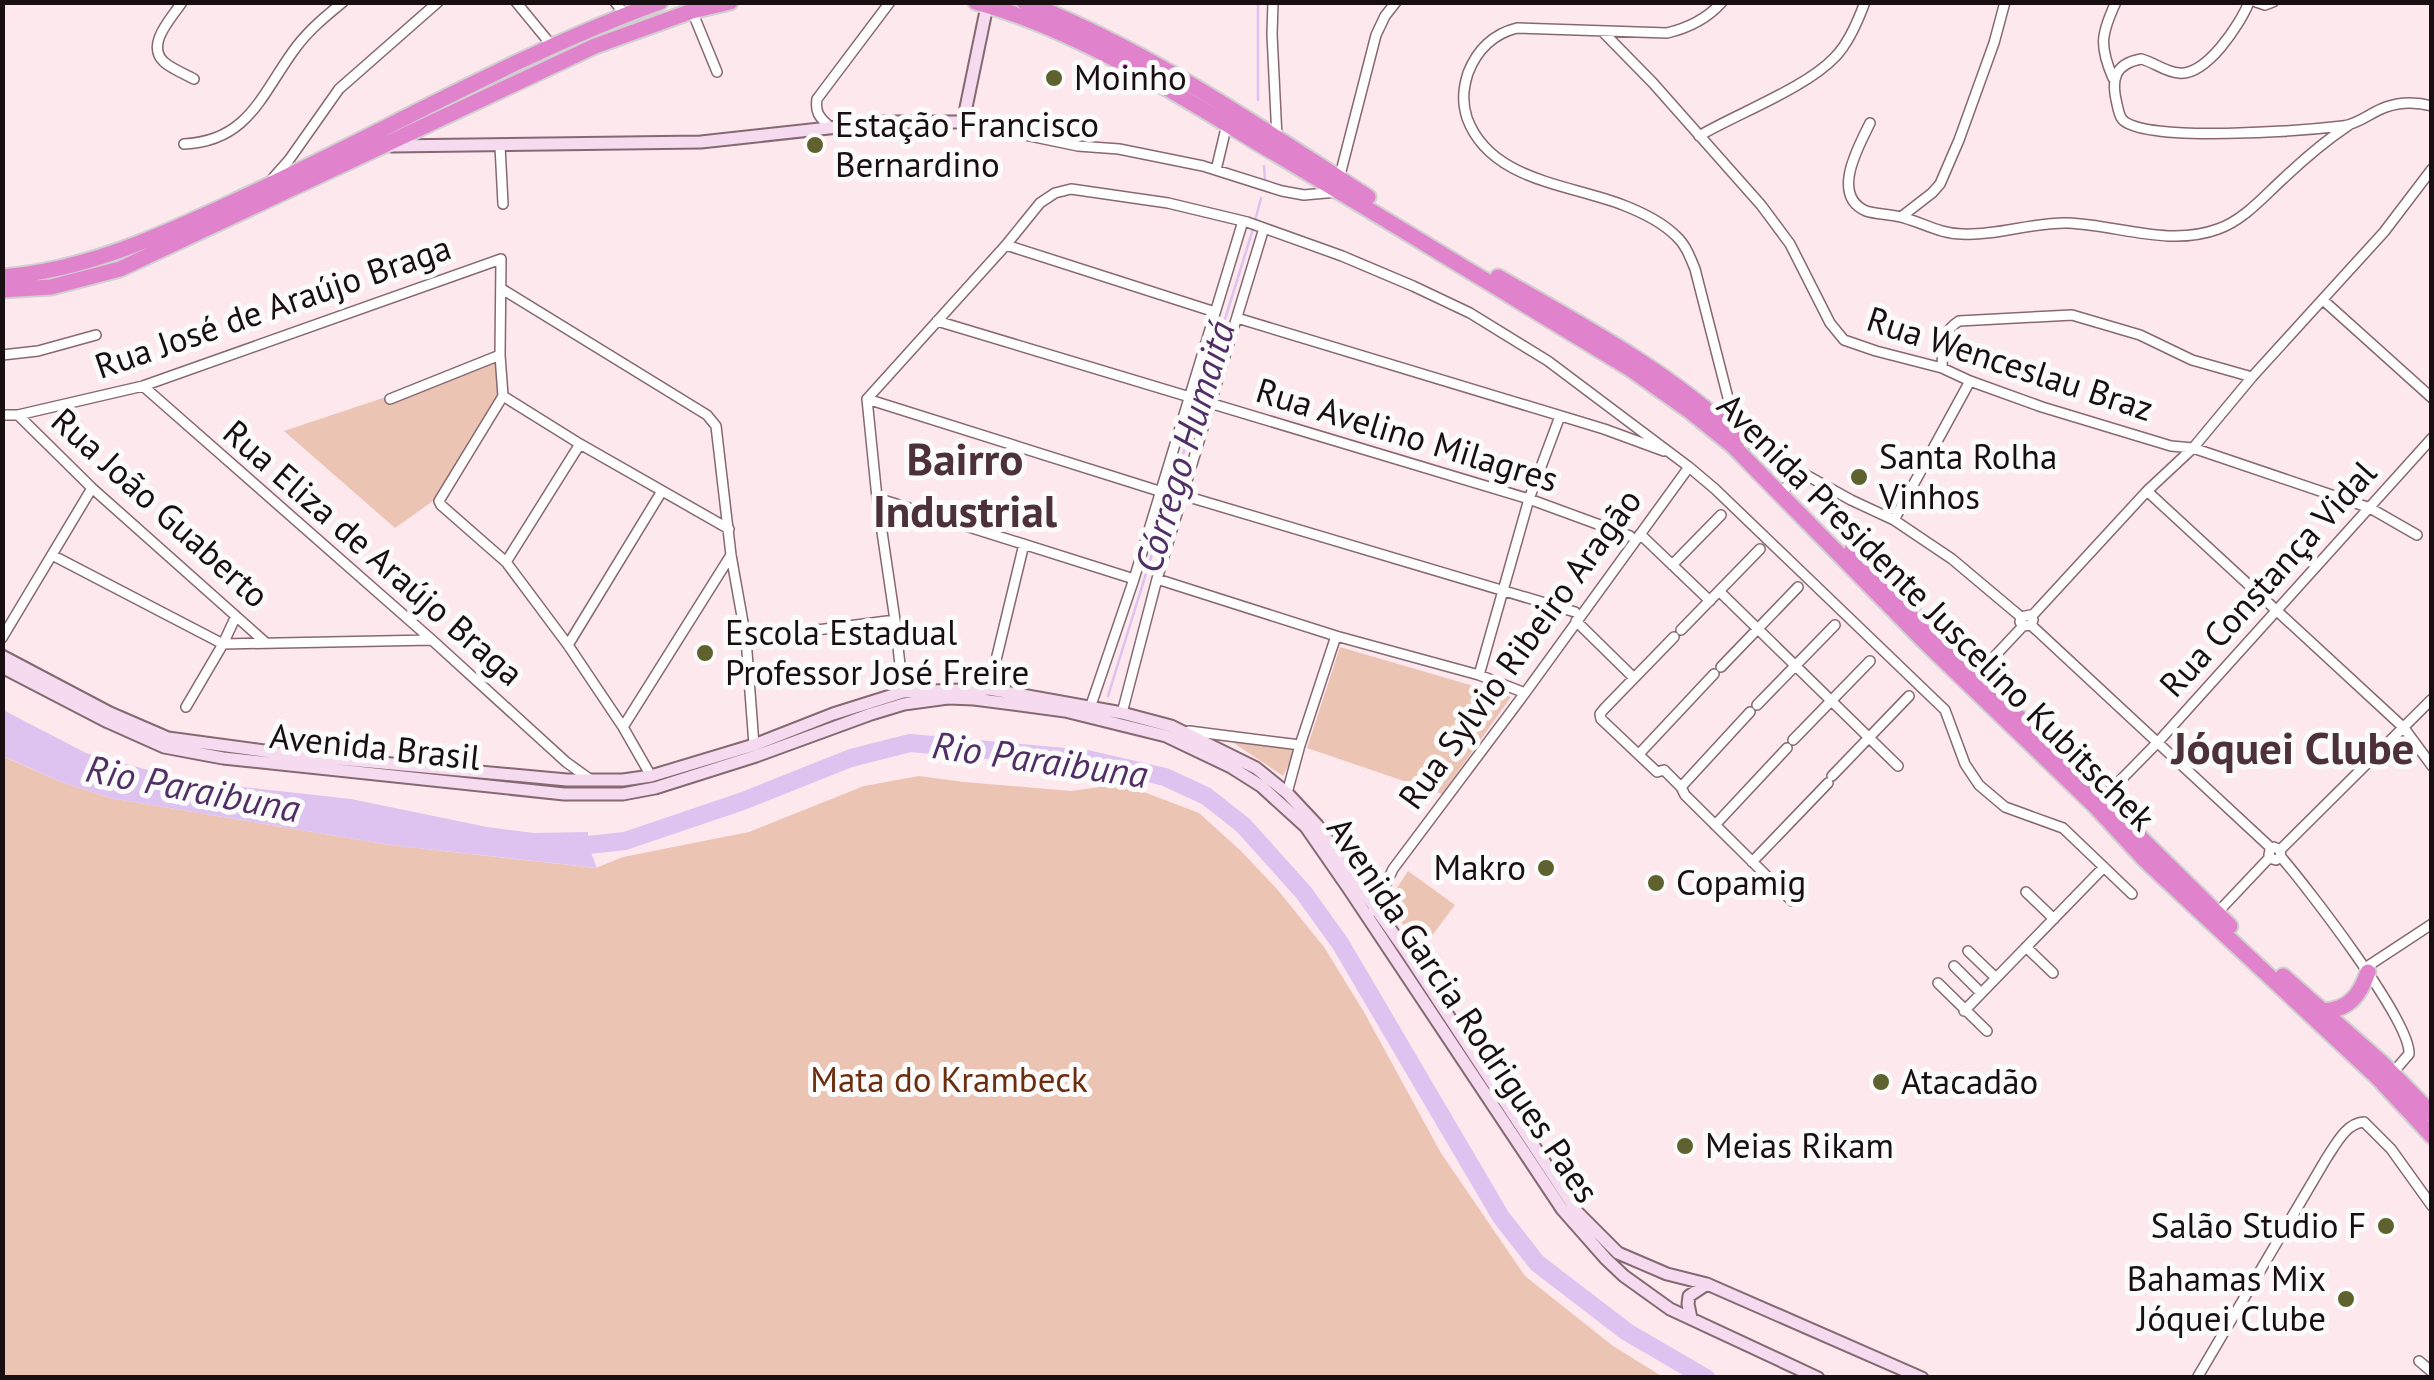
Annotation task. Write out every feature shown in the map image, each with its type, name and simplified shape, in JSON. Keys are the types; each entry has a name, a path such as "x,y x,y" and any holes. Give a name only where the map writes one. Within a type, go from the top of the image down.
{"highway":[{"path":"2,277 71,266 159,236 265,187 289,168 553,47 620,9 660,2"},
{"path":"2,290 51,286 120,268 596,46 692,11 730,2"},
{"name":"Avenida Presidente Juscelino Kubitschek","path":"1024,2 1142,58 1277,138 1300,161"},
{"name":"Avenida Presidente Juscelino Kubitschek","path":"983,4 1067,36 1300,161 1629,368 1691,412 1734,446 1924,642 2094,805 2145,860 2432,1114"},
{"name":"Avenida Presidente Juscelino Kubitschek","path":"1339,185 1635,359 1689,396 1738,437 2217,913 2323,1011 2385,1076 2392,1093 2432,1136"},
{"path":"2323,1011 2348,1004 2360,993 2366,970"}],"main road":[{"path":"377,148 405,144 701,142 829,126 963,122 983,4"},
{"name":"Avenida Brasil","path":"2,656 110,713 168,738 294,755 567,780 623,780 755,751"},
{"name":"Avenida Brasil","path":"2,667 164,747 223,758 591,795 640,792 755,751"},
{"name":"Avenida Garcia Rodrigues Paes","path":"755,751 832,714 903,692 988,689 1122,714 1178,729 1247,762 1287,793 1326,837 1562,1209 1585,1238 1624,1276 1670,1309 1818,1378"},
{"path":"836,725 864,709 895,700 903,692"},
{"name":"Avenida Garcia Rodrigues Paes","path":"755,751 904,704 948,698 1065,711 1166,736 1232,767 1306,827 1371,912 1578,1213 1618,1253 1666,1274 1708,1284 1922,1378"},
{"path":"1065,711 1112,717 1122,714"},
{"path":"1251,780 1258,779 1281,795 1287,793"},
{"path":"1690,1318 1690,1296 1708,1284"}],"street":[{"path":"182,2 156,44 162,61 194,79"},
{"path":"184,144 216,139 235,129 248,117 309,32 342,2"},
{"path":"289,168 339,89 438,2"},
{"path":"516,2 553,47"},
{"path":"829,126 818,116 817,99 890,2"},
{"path":"1273,2 1277,138"},
{"path":"963,122 1078,146 1146,154 1304,195 1339,185 1376,35 1396,2"},
{"path":"1722,2 1687,28 1667,33 1516,28 1496,34 1478,54 1464,87 1463,103 1475,137 1491,154 1530,176 1626,206 1662,225 1684,245 1695,269 1738,437 1894,520 1952,559 2027,621 2275,853 2366,970 2400,1025 2410,1048 2406,1059 2385,1076"},
{"path":"1699,136 1797,84 1836,57 1865,2"},
{"path":"1900,217 1940,184 1959,140 2005,2"},
{"path":"2116,2 2104,28 2102,46 2120,116 2131,125 2174,134 2348,126"},
{"path":"2113,78 2136,59 2150,61 2172,73 2192,72 2225,42 2252,2 2273,2"},
{"path":"692,11 717,72"},
{"name":"Rua Wenceslau Braz","path":"1602,31 1747,188 1790,244 1835,332 1855,344 1942,368 2042,407 2171,446 2193,448 2370,508 2417,535"},
{"path":"1870,123 1848,177 1849,190 1863,210 1960,234 2061,223 2182,237 2220,229 2235,221 2305,158 2348,126 2387,106 2432,106"},
{"path":"1216,170 1227,124"},
{"path":"500,146 503,204"},
{"path":"1282,191 1297,182 1300,161"},
{"path":"1977,676 2147,492 2193,448 2384,232 2432,169"},
{"path":"903,692 867,399 1040,203 1055,193 1071,190 1168,203 1262,227 1342,256 1470,313 1548,361 1710,484 1944,710 1965,764 1978,784 2005,808 2063,828 2132,894"},
{"path":"1090,708 1245,222"},
{"path":"1122,714 1156,580 1262,227"},
{"path":"1006,246 1215,312"},
{"name":"Rua José de Araújo Braga","path":"2,415 18,415 143,386 501,258 502,289"},
{"path":"502,289 503,396 440,498 441,505 506,562 568,645 651,776"},
{"path":"502,289 712,421 718,432 731,556 746,639 755,751"},
{"path":"2323,300 2432,398"},
{"path":"1942,368 1946,332 1959,321 2072,314 2140,334 2192,360 2252,377"},
{"path":"1236,318 1604,429 1671,454"},
{"name":"Rua Avelino Milagres","path":"937,321 1529,499 1635,535"},
{"path":"2,355 38,351 96,335"},
{"path":"390,399 500,356"},
{"path":"1894,520 1970,381"},
{"name":"Rua Eliza de Araújo Braga","path":"143,386 591,780"},
{"path":"503,396 729,530"},
{"path":"867,399 1160,491"},
{"path":"1604,429 1616,410"},
{"name":"Rua João Guaberto","path":"18,415 92,488 266,642"},
{"path":"1478,675 1529,499 1560,416"},
{"name":"Rua Constança Vidal","path":"2103,798 2432,438"},
{"path":"506,562 580,444"},
{"name":"Rua Sylvio Ribeiro Aragão","path":"1371,912 1393,869 1689,466"},
{"path":"1786,488 1790,478 1801,473"},
{"path":"2,638 92,488"},
{"path":"568,645 662,491"},
{"path":"2147,492 2404,728 2432,766"},
{"path":"1182,495 1504,591 1575,617 1634,678"},
{"path":"877,498 1134,578"},
{"path":"1672,565 1721,515"},
{"path":"1635,535 1710,601"},
{"path":"988,689 1024,544"},
{"path":"1760,549 1604,709 1601,719 1656,772 1664,770 1792,901"},
{"path":"52,555 222,644 432,640"},
{"path":"623,727 731,556"},
{"path":"1156,580 1525,692"},
{"path":"1639,754 1798,587"},
{"path":"1719,591 1898,766"},
{"path":"186,707 236,616"},
{"path":"746,639 895,620"},
{"path":"1681,787 1836,625"},
{"path":"1287,793 1336,636"},
{"path":"1715,824 1870,661"},
{"path":"1752,862 1908,696"},
{"path":"2217,913 2432,699"},
{"name":"Avenida Garcia Rodrigues Paes","path":"1178,729 1300,745"},
{"path":"566,762 567,780"},
{"path":"1964,1010 2104,867"},
{"path":"2026,892 2054,919"},
{"path":"2366,970 2432,924"},
{"path":"2026,947 2054,972"},
{"path":"1968,952 1996,978"},
{"path":"1954,966 1981,993"},
{"path":"1938,983 1987,1032"},
{"path":"2198,1378 2326,1159 2350,1126 2364,1122 2391,1149 2432,1206"},
{"path":"2420,1360 2432,1372"}],"green space":[{"path":"497,360 500,395 433,501 395,528 284,431"},
{"path":"1340,647 1511,697 1442,794 1307,748"},
{"path":"1231,741 1297,748 1283,776"},
{"name":"Mata do Krambeck","path":"2,756 110,798 390,845 596,868 623,857 749,832 864,786 919,776 1071,791 1123,784 1199,813 1277,889 1324,947 1441,1153 1525,1276 1613,1346 1663,1377 3,1377"},
{"path":"1408,871 1455,905 1425,945 1404,925 1391,897"}],"water":[{"path":"3,710 86,753 166,775 351,799 487,827 534,833 588,832 588,845 597,868 390,845 110,798 61,782 3,756"}],"waterway":[{"name":"Córrego Humaitá","path":"1258,2 1258,100"},
{"name":"Córrego Humaitá","path":"1264,166 1265,181"},
{"name":"Córrego Humaitá","path":"1255,221 1261,198"},
{"name":"Córrego Humaitá","path":"1108,696 1253,229"},
{"name":"Rio Paraibuna","path":"567,843 625,841 743,801 851,758 910,743 1087,759 1165,777 1206,796 1243,825 1304,893 1340,943 1501,1217 1537,1263 1627,1332 1706,1378"}],"place":[{"name":"Moinho","path":"1054,78"},
{"name":"Estação Francisco Bernardino","path":"815,145"},
{"name":"Santa Rolha Vinhos","path":"1859,477"},
{"name":"Escola Estadual Professor José Freire","path":"705,653"},
{"name":"Makro","path":"1546,868"},
{"name":"Copamig","path":"1656,883"},
{"name":"Atacadão","path":"1881,1082"},
{"name":"Meias Rikam","path":"1685,1146"},
{"name":"Salão Studio F","path":"2386,1226"},
{"name":"Bahamas Mix Jóquei Clube","path":"2346,1299"}],"district":[{"name":"Bairro Industrial","path":"965,485"},
{"name":"Jóquei Clube","path":"2293,748"}]}
